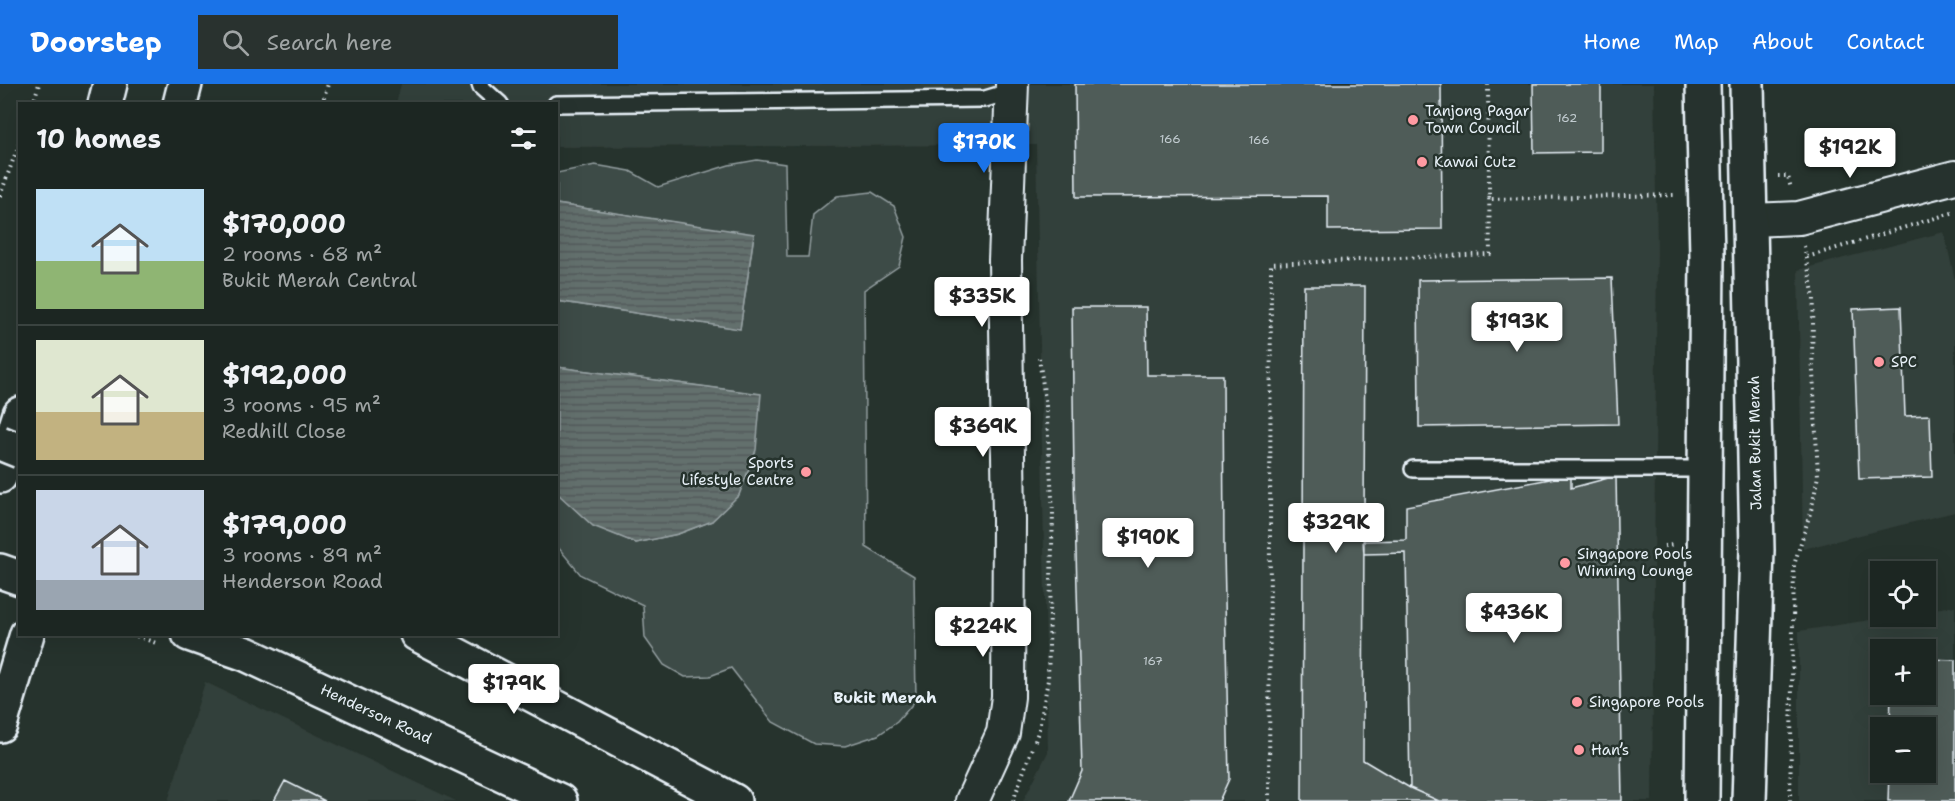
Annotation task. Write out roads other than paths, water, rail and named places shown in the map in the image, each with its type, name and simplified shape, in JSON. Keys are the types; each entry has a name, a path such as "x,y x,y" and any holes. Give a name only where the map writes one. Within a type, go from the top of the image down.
{"main road":[{"path":"106,102 110,84"},
{"path":"180,102 185,84"},
{"path":"1702,801 1707,256 1703,84"},
{"name":"Jalan Bukit Merah","path":"1747,84 1757,550 1749,801"},
{"path":"0,476 18,420"},
{"path":"0,443 18,450"},
{"path":"0,571 18,577"},
{"path":"0,725 26,636"},
{"name":"Henderson Road","path":"195,636 246,654 560,801"},
{"path":"421,636 734,801"}],"street":[{"path":"972,801 1003,733 1008,696 1009,520 1005,260 1012,88"},
{"path":"1750,220 1799,218 1955,177"}],"lane":[{"path":"480,84 498,102"},
{"path":"558,104 985,99 1012,88"},
{"path":"1413,470 1705,469"}],"place":[{"name":"Tanjong Pagar Town Council","path":"1413,120"},
{"name":"Kawai Cutz","path":"1422,162"},
{"name":"SPC","path":"1879,362"},
{"name":"Sports Lifestyle Centre","path":"806,472"},
{"name":"Singapore Pools Winning Lounge","path":"1565,563"},
{"name":"Singapore Pools","path":"1577,702"},
{"name":"Han’s","path":"1579,750"}],"district":[{"name":"Bukit Merah","path":"885,697"}]}
